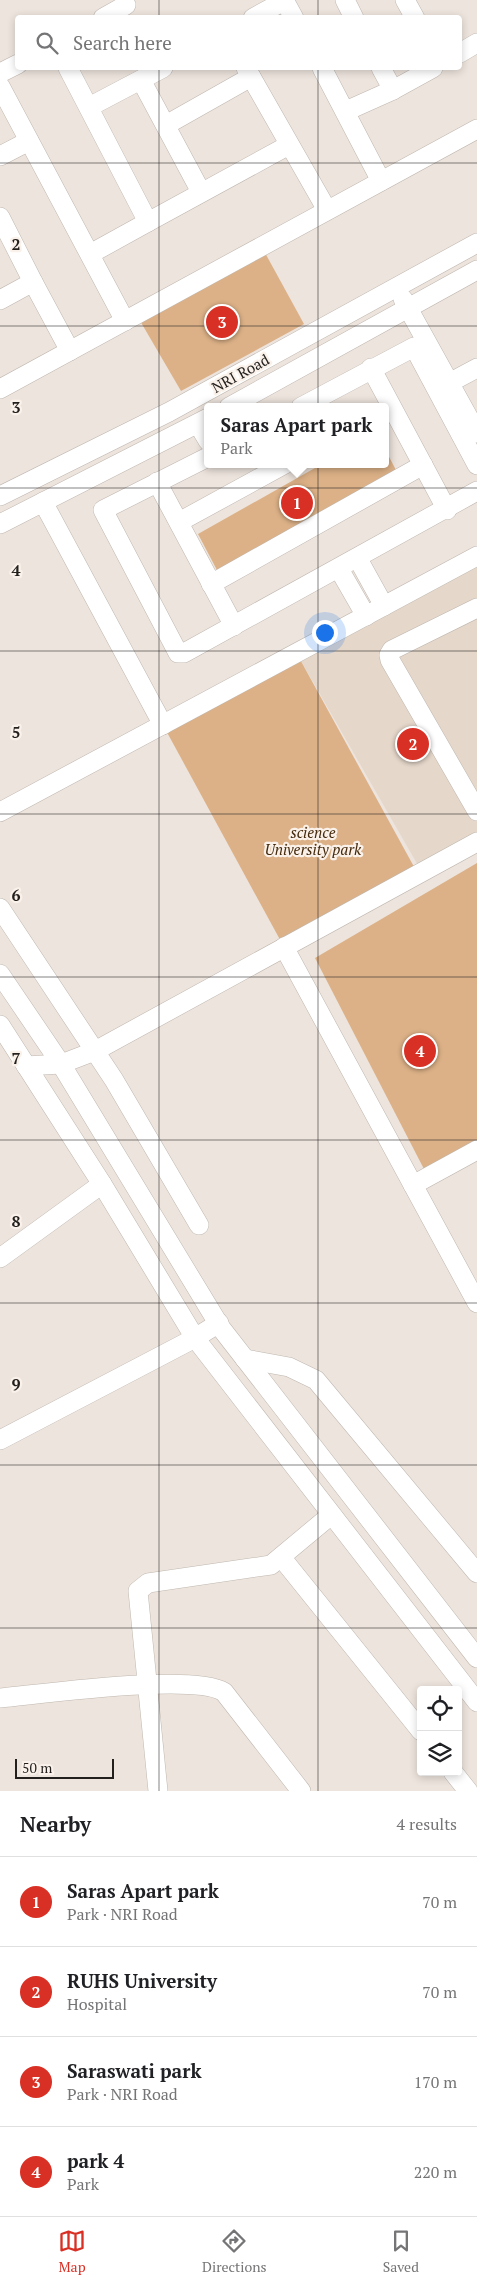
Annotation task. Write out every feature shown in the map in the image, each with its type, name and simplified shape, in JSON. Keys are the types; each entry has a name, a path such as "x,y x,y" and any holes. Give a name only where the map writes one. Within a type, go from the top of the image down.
{"street":[{"path":"259,15 284,0 292,15"},
{"path":"345,0 352,15"},
{"path":"405,0 413,15"},
{"path":"108,15 129,2"},
{"path":"462,52 477,43"},
{"path":"0,73 15,66"},
{"path":"69,70 148,222"},
{"path":"89,107 159,70"},
{"path":"323,70 381,181"},
{"path":"382,70 392,90"},
{"path":"346,111 429,70"},
{"path":"166,125 248,72 328,210"},
{"path":"141,80 201,192"},
{"path":"0,86 125,321"},
{"path":"0,389 477,129"},
{"path":"0,156 30,141"},
{"path":"90,254 289,145"},
{"path":"0,217 70,351"},
{"name":"NRI Road","path":"0,496 168,412 477,243"},
{"name":"NRI Road","path":"236,403 477,270"},
{"path":"0,300 33,282"},
{"path":"397,287 477,433"},
{"path":"308,403 371,368 414,347 477,465"},
{"path":"371,368 386,403"},
{"path":"449,383 477,368"},
{"path":"389,410 447,510"},
{"path":"0,524 203,421"},
{"path":"204,459 103,510 178,653 184,653 358,559 447,510 477,491"},
{"path":"211,584 423,466"},
{"path":"179,522 278,468"},
{"path":"157,482 234,626"},
{"path":"43,502 163,725"},
{"path":"0,812 477,556"},
{"path":"358,559 384,606"},
{"path":"339,569 366,616"},
{"path":"477,608 392,650 389,655 390,660 477,811"},
{"path":"26,1066 62,1064 95,1051 477,842"},
{"path":"0,908 95,1051 199,1225"},
{"path":"284,947 477,1303"},
{"path":"0,974 62,1064 219,1323 477,1658"},
{"path":"2,1033 26,1066 102,1184 195,1338 477,1702"},
{"path":"413,1185 477,1150"},
{"path":"0,1258 102,1184"},
{"path":"0,1440 195,1338 219,1323"},
{"path":"245,1359 289,1367 316,1380 477,1572"},
{"path":"158,1791 138,1591 148,1583 271,1565 331,1515"},
{"path":"281,1557 417,1726"},
{"path":"0,1698 147,1686 191,1684 215,1687 224,1692 301,1791"},
{"path":"456,1776 468,1791"}],"shaded area":[{"path":"477,559 477,835 419,867 297,654"}],"green space":[{"path":"264,251 304,324 181,391 139,319"},
{"path":"389,457 397,472 218,572 198,534 315,468 389,468"},
{"name":"science University park","path":"297,654 418,874 284,947 163,725"},
{"path":"477,863 477,1143 425,1171 315,958"}],"place":[{"name":"Saraswati park","path":"222,322"},
{"name":"Saras Apart park","path":"297,503"},
{"name":"RUHS University","path":"413,744"},
{"name":"park 4","path":"420,1051"}]}
